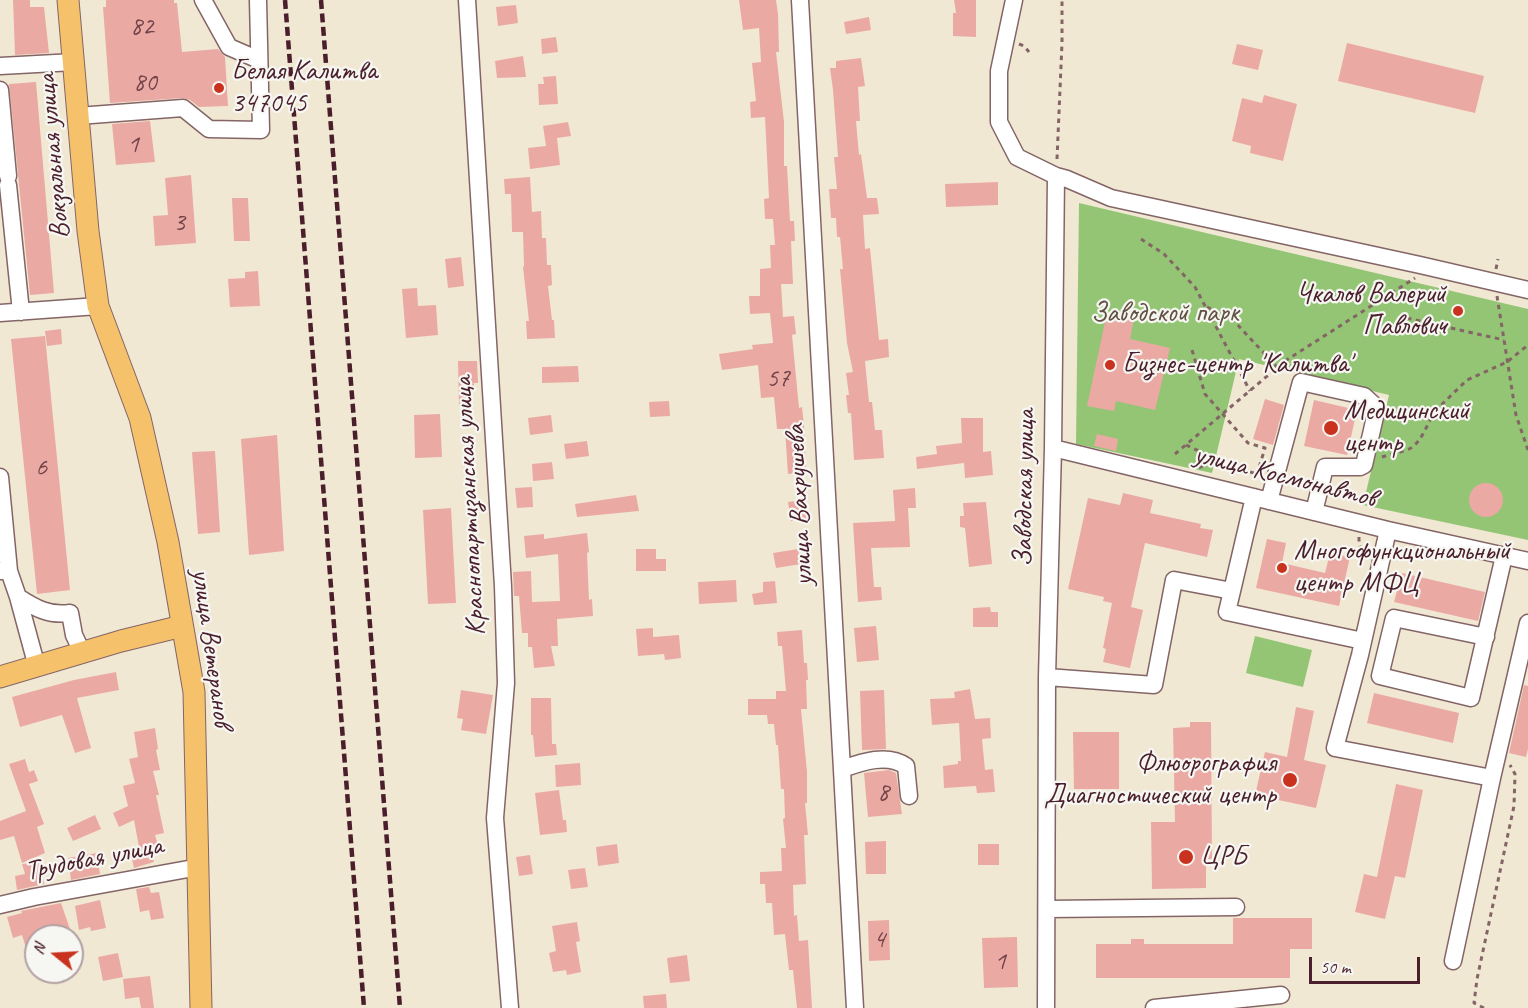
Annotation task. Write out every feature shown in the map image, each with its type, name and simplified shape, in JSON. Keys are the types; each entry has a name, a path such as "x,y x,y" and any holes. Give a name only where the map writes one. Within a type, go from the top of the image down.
{"main road":[{"name":"Вокзальная улица","path":"68,0 88,231 98,306"},
{"name":"улица Ветеранов","path":"98,306 140,418 168,542 194,692 201,1008"},
{"path":"0,677 82,652 182,626"}],"street":[{"path":"203,0 229,47 260,60"},
{"path":"78,116 183,108 209,129 261,130 258,0"},
{"name":"Краснопартизанская улица","path":"467,0 503,586 506,683 495,818 510,1008"},
{"name":"улица Вахрушева","path":"800,0 855,1008"},
{"path":"1014,0 999,71 999,122 1017,157 1056,176 1111,198 1528,290"},
{"path":"0,66 74,62"},
{"path":"0,90 21,312"},
{"name":"Заводская улица","path":"1046,1008 1047,677 1053,448 1056,176"},
{"path":"0,313 98,306"},
{"path":"1314,512 1325,467 1364,465 1377,408 1364,396 1301,382 1275,478 1261,499 1227,612 1363,641"},
{"name":"улица Космонавтов","path":"1053,448 1388,530 1528,561"},
{"path":"0,477 4,571 18,597 37,667"},
{"path":"1388,530 1363,641 1335,748 1492,778"},
{"path":"1486,637 1394,618 1380,676 1471,698 1486,637 1504,556"},
{"path":"1047,677 1154,685 1174,580 1232,591"},
{"path":"18,597 39,610 58,615 70,613 74,635 82,652"},
{"path":"1453,961 1528,623"},
{"path":"842,769 859,763 896,759 906,766 909,796"},
{"name":"Трудовая улица","path":"0,905 199,867"},
{"path":"1047,909 1236,907"},
{"path":"1154,1008 1281,995"}],"path":[{"path":"1056,176 1062,0"},
{"path":"1141,239 1164,254 1195,287 1250,390"},
{"path":"1498,259 1494,282 1516,415 1528,450"},
{"path":"1175,454 1277,367 1416,278"},
{"path":"1205,306 1233,320 1277,367"},
{"path":"1407,318 1504,340"},
{"path":"1374,459 1411,448 1424,435 1426,425 1436,410 1467,380 1507,362 1528,345"},
{"path":"1192,350 1205,394 1221,415 1248,443 1265,447 1257,474"},
{"path":"1384,415 1419,417 1436,410"},
{"path":"1186,445 1201,452 1209,462 1275,478"},
{"path":"1189,466 1199,468 1209,462"},
{"path":"1484,1008 1474,1003 1477,979 1514,806 1515,774 1499,746"}],"green space":[{"name":"Заводской парк","path":"1079,203 1528,309 1528,540 1363,505 1389,395 1239,359 1212,473 1076,444"},
{"path":"1255,636 1312,650 1303,687 1246,673"}],"building":[{"path":"13,0 30,0 30,7 44,7 49,53 15,55"},
{"path":"106,0 174,0 174,3 177,3 182,52 218,49 225,57 228,106 199,107 190,100 182,98 110,103 103,7 106,7"},
{"path":"739,0 776,0 778,14 779,52 776,52 784,122 784,166 787,166 790,221 794,221 795,241 791,241 793,284 781,284 783,317 794,316 796,334 792,335 799,408 802,407 804,426 806,472 788,474 785,429 777,429 774,397 761,398 758,365 722,370 719,354 753,349 752,345 773,343 770,313 750,314 749,296 760,296 760,269 771,268 770,245 775,245 773,219 765,219 764,199 769,198 765,117 751,118 750,102 756,101 752,63 761,62 759,28 743,30"},
{"path":"954,0 976,0 976,37 953,36 953,13 956,13"},
{"path":"516,5 518,23 498,26 496,7"},
{"path":"869,17 871,30 846,34 844,22"},
{"path":"556,37 558,52 542,54 541,39"},
{"path":"1347,43 1484,76 1475,113 1338,81"},
{"path":"1237,44 1263,50 1258,70 1232,64"},
{"path":"523,56 526,77 497,78 495,61"},
{"path":"861,58 865,86 858,87 860,121 856,121 859,155 861,154 867,198 877,198 879,214 863,215 865,249 870,248 879,340 888,339 889,357 865,361 869,402 872,402 875,430 882,430 884,458 854,460 851,413 848,413 846,395 849,395 846,373 853,372 847,343 840,269 843,269 840,237 837,237 836,218 831,218 829,189 837,189 834,157 838,157 830,68 836,68 836,61"},
{"path":"556,76 558,104 539,105 538,84 544,84 543,77"},
{"path":"36,82 54,293 30,295 9,84"},
{"path":"1264,95 1297,104 1283,161 1250,153 1251,146 1232,141 1242,98 1262,103"},
{"path":"150,121 155,162 116,165 112,124"},
{"path":"568,122 571,136 557,138 560,165 530,169 528,148 546,146 543,126"},
{"path":"191,175 196,243 155,246 153,216 168,215 165,178"},
{"path":"530,177 532,212 541,211 542,238 546,238 547,265 551,265 552,285 548,286 555,338 527,339 526,321 529,321 523,267 523,232 512,232 511,194 505,194 504,179"},
{"path":"998,182 998,205 946,207 945,184"},
{"path":"232,198 248,198 250,241 234,241"},
{"path":"461,257 464,286 448,288 445,259"},
{"path":"258,271 260,306 230,307 228,279 245,278 245,272"},
{"path":"417,288 418,306 436,305 438,335 406,338 402,289"},
{"path":"1107,313 1134,319 1130,339 1170,348 1155,410 1116,401 1114,411 1087,406"},
{"path":"61,329 62,344 47,346 45,331"},
{"path":"45,336 70,590 37,594 11,339"},
{"path":"458,361 477,361 478,383 474,383 474,391 470,392 470,405 459,406"},
{"path":"578,366 579,382 542,383 542,367"},
{"path":"1265,399 1284,405 1273,445 1253,439"},
{"name":"Медицинский центр","path":"1314,400 1357,410 1347,455 1304,446"},
{"path":"669,401 670,416 650,417 649,402"},
{"path":"440,414 442,457 415,458 414,415"},
{"path":"551,415 553,432 530,435 528,418"},
{"path":"961,418 983,418 983,452 991,451 993,475 965,478 964,463 917,469 916,457 937,454 936,446 962,443"},
{"path":"1097,434 1118,439 1116,451 1094,446"},
{"path":"277,435 284,551 249,555 241,439"},
{"path":"587,441 589,456 566,459 564,444"},
{"path":"215,451 220,532 198,534 192,452"},
{"path":"552,462 554,479 533,481 532,464"},
{"path":"1486,483 1498,488 1503,500 1498,512 1486,517 1474,512 1469,500 1474,488"},
{"path":"532,487 533,507 517,508 515,488"},
{"path":"915,488 916,508 908,508 910,547 871,548 874,587 881,587 882,600 858,602 853,523 895,521 893,490"},
{"path":"1123,493 1153,500 1150,513 1201,524 1200,528 1213,530 1207,557 1145,543 1131,607 1143,610 1130,668 1103,662 1106,649 1103,648 1112,603 1103,601 1104,597 1068,589 1088,498 1120,505"},
{"path":"636,495 639,511 577,517 575,504"},
{"path":"804,500 807,519 791,521 788,502"},
{"path":"986,502 992,564 969,567 965,528 960,527 960,516 964,516 963,503"},
{"path":"451,508 456,603 428,604 423,510"},
{"path":"587,533 589,600 592,599 593,616 557,619 558,646 551,646 555,666 534,668 532,647 528,647 528,633 522,633 519,596 514,596 513,572 531,571 532,602 560,601 558,554 526,558 524,536 544,534 544,539"},
{"name":"Многофункциональный центр МФЦ","path":"1267,539 1286,543 1282,563 1325,573 1330,553 1350,557 1339,606 1256,588"},
{"path":"636,549 656,549 656,559 666,559 666,571 636,571"},
{"path":"798,549 801,564 776,568 773,553"},
{"path":"1402,573 1485,592 1478,621 1394,602"},
{"path":"736,580 737,602 699,604 698,582"},
{"path":"775,581 777,603 754,605 752,594 763,592 763,582"},
{"path":"990,607 991,612 998,612 998,627 973,627 973,608"},
{"path":"876,626 879,660 857,662 854,628"},
{"path":"653,628 653,637 679,635 681,658 665,660 664,654 638,656 636,629"},
{"path":"802,630 804,663 807,663 808,680 806,680 807,709 801,709 807,772 807,803 805,803 808,835 804,835 806,884 793,885 794,916 797,915 799,941 808,940 812,1008 797,1008 793,970 789,970 785,934 774,935 772,903 766,903 765,884 760,884 760,872 782,871 781,848 786,848 783,819 785,818 784,789 781,789 774,724 768,724 767,715 748,715 748,699 776,699 776,691 786,691 782,646 778,646 777,632"},
{"path":"116,672 119,690 77,698 91,748 75,753 62,715 20,727 12,697 74,680"},
{"path":"1524,685 1528,686 1526,757 1509,753"},
{"path":"970,689 975,719 990,718 991,738 982,739 985,770 993,769 995,792 977,793 976,786 944,788 943,766 958,764 958,761 961,761 959,723 932,725 930,699 955,698 954,692"},
{"path":"461,690 493,695 486,734 461,730 463,719 457,718"},
{"path":"884,690 886,749 862,750 860,691"},
{"path":"1374,693 1459,713 1453,743 1367,723"},
{"path":"531,698 551,698 552,744 556,744 557,755 535,757 533,735 531,735"},
{"name":"Флюорография Диагностический центр","path":"1296,707 1314,711 1304,760 1326,765 1316,808 1255,795 1265,752 1287,757"},
{"path":"1190,722 1211,722 1212,859 1206,859 1206,888 1152,889 1151,822 1175,822 1173,728 1190,727"},
{"path":"155,728 160,770 153,771 164,833 155,835 160,852 152,854 154,862 134,868 130,850 139,847 134,820 119,827 113,813 128,806 123,786 135,783 129,759 138,757 134,732"},
{"path":"1073,732 1119,732 1119,789 1074,789"},
{"path":"25,759 29,772 34,770 38,781 29,784 44,824 37,827 45,853 22,863 14,836 0,840 0,821 26,811 9,764"},
{"path":"580,763 581,785 556,787 555,765"},
{"path":"889,770 896,773 902,814 868,817 864,773"},
{"path":"1396,784 1423,790 1405,878 1395,876 1385,919 1355,912 1364,874 1377,877"},
{"path":"559,790 567,832 540,835 535,793"},
{"path":"95,815 101,829 73,841 67,828"},
{"path":"886,841 886,874 866,874 865,842"},
{"path":"617,844 619,863 598,866 596,847"},
{"path":"978,844 999,844 999,865 978,865"},
{"path":"97,853 100,874 71,880 68,858"},
{"path":"530,855 533,874 519,876 516,857"},
{"path":"40,862 44,884 17,890 15,876 25,874 22,864"},
{"path":"585,868 588,887 571,889 568,870"},
{"path":"149,887 151,893 159,892 164,918 151,920 149,910 140,912 136,889"},
{"path":"100,900 106,928 91,931 90,927 84,929 84,924 78,924 75,906"},
{"path":"61,903 68,924 24,924 24,942 22,935 13,938 7,917 22,913 21,911"},
{"path":"1233,918 1312,918 1312,949 1290,949 1290,978 1096,978 1096,944 1131,944 1131,939 1144,939 1144,944 1233,944"},
{"path":"889,920 890,960 869,961 868,921"},
{"path":"577,922 580,941 576,942 581,972 567,975 566,970 553,972 549,953 556,951 552,926"},
{"path":"1017,937 1018,987 984,988 982,938"},
{"path":"118,953 123,977 103,981 98,957"},
{"path":"687,955 690,981 670,983 667,958"},
{"path":"150,976 154,1008 141,1008 139,997 125,999 123,979"},
{"path":"666,994 667,1008 644,1008 643,996"}],"railway":[{"path":"285,0 364,1008"},
{"path":"321,0 400,1008"}],"place":[{"name":"Белая Калитва 347045","path":"219,88"},
{"name":"Чкалов Валерий Павлович","path":"1458,311"},
{"name":"Бизнес-центр 'Калитва'","path":"1110,365"},
{"name":"Медицинский центр","path":"1331,428"},
{"name":"Многофункциональный центр МФЦ","path":"1282,568"},
{"name":"Флюорография Диагностический центр","path":"1290,780"},
{"name":"ЦРБ","path":"1186,857"}]}
